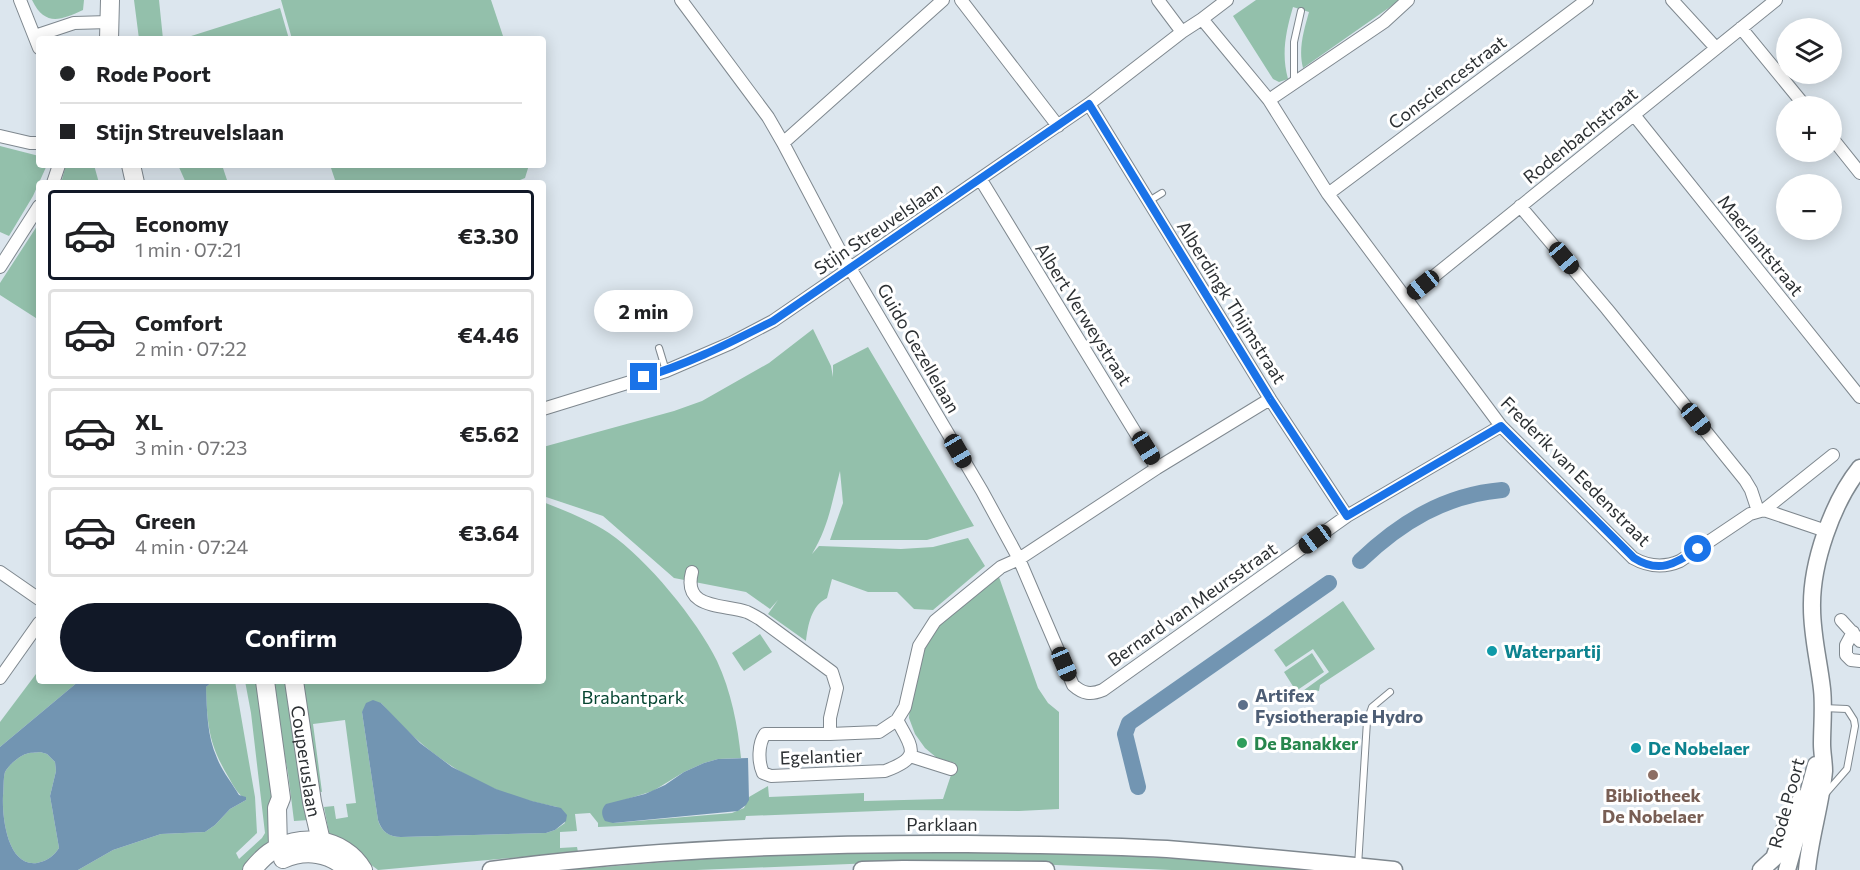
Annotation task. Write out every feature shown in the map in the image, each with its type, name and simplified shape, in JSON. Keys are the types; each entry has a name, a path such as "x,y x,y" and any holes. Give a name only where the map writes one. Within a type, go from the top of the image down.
{"main road":[{"path":"109,31 110,0"},
{"name":"Couperuslaan","path":"265,684 281,798 277,808 286,849"},
{"name":"Couperuslaan","path":"295,684 318,801 321,841"},
{"path":"252,870 268,854 308,840 321,841 344,850 358,862 363,870"},
{"path":"269,870 280,861 286,849"},
{"path":"286,849 325,855 335,859 347,870"}],"street":[{"path":"20,0 36,40"},
{"path":"783,143 943,0"},
{"path":"961,0 1058,126"},
{"path":"1158,0 1182,32"},
{"name":"Stijn Streuvelslaan","path":"546,408 666,371 773,321 1058,126 1227,0"},
{"path":"1269,100 1383,22 1408,0"},
{"name":"Consciencestraat","path":"1328,194 1587,0"},
{"path":"1672,0 1716,48"},
{"name":"Rodenbachstraat","path":"1407,298 1776,0"},
{"name":"Guido Gezellelaan","path":"687,2 768,117 851,268 1019,558 1073,685 1086,693"},
{"name":"Frederik van Eedenstraat","path":"1202,19 1269,100 1328,194 1501,426 1634,558 1642,563 1655,566 1671,565 1750,514 1761,511"},
{"path":"49,36 74,23 109,31"},
{"path":"1741,28 1797,96"},
{"name":"Alberdingk Thijmstraat","path":"1089,104 1270,399 1347,516"},
{"name":"Maerlantstraat","path":"1634,115 1860,398"},
{"path":"0,136 36,143"},
{"path":"1842,150 1860,173"},
{"name":"Albert Verweystraat","path":"981,180 1157,468"},
{"path":"1520,206 1607,309 1745,480 1761,511 1826,531"},
{"path":"0,267 36,211"},
{"path":"951,769 910,756 911,746 897,720 905,707 919,646 935,621 1001,567 1019,558 1157,468 1270,399"},
{"name":"Bernard van Meursstraat","path":"1086,693 1103,690 1347,516 1501,426"},
{"path":"1761,511 1833,454"},
{"name":"Rode Poort","path":"1807,870 1813,796 1822,747 1822,690 1814,640 1812,599 1817,559 1826,531 1860,468"},
{"path":"0,572 36,597"},
{"name":"Egelantier","path":"692,572 689,582 693,594 702,602 748,613 760,619 831,672 837,688 830,718 830,734"},
{"path":"1841,620 1856,636 1846,645 1846,655 1851,660 1860,661"},
{"path":"0,678 36,626"},
{"name":"Egelantier","path":"897,720 879,732 765,734 761,740 760,766 763,773 771,776 885,771 903,765 910,756"},
{"path":"1761,870 1774,858 1789,817 1813,796"},
{"name":"Rode Poort","path":"1787,870 1813,796"},
{"name":"Parklaan","path":"491,870 584,858 688,851 899,843 1068,845 1165,849 1394,870"},
{"path":"862,870 903,868 1046,870"}],"lane":[{"path":"1294,83 1294,42 1301,11"},
{"path":"1149,201 1162,193"},
{"path":"659,348 666,371"},
{"path":"1358,866 1367,721 1372,707 1390,692"},
{"name":"Rode Poort","path":"1813,796 1847,768 1855,726 1854,720 1846,709 1822,708"}],"green space":[{"path":"32,0 84,0 83,10 54,19 42,14"},
{"path":"134,0 159,0 163,36 139,36"},
{"path":"281,0 491,0 503,36 291,36"},
{"path":"1256,0 1400,0 1303,68 1301,47 1309,12 1293,7 1285,43 1288,79 1279,82 1273,79 1233,16"},
{"path":"280,8 288,36 191,36"},
{"path":"0,146 36,155 36,168 46,168 40,180 36,180 33,196 9,236 0,232"},
{"path":"65,168 95,168 98,180 62,180"},
{"path":"179,168 223,168 227,180 185,180"},
{"path":"331,168 528,168 525,178 520,180 335,180"},
{"path":"36,228 36,318 0,295 0,283"},
{"path":"813,329 831,366 833,377 833,365 868,347 974,526 927,540 830,540 843,503 840,471 826,523 812,554 819,546 901,549 933,547 968,538 985,566 933,610 914,609 897,592 868,592 832,579 827,598 817,606 811,617 806,641 768,614 778,600 770,609 746,592 674,578 603,516 546,497 546,446 674,411 702,401 769,363"},
{"name":"Brabantpark","path":"546,503 569,512 609,533 655,574 684,609 708,645 722,672 733,709 741,758 718,759 704,763 653,791 624,800 613,823 732,813 744,808 749,797 768,786 769,797 864,793 864,801 943,799 955,763 937,758 925,748 915,734 909,718 910,701 920,655 937,626 982,588 999,577 1038,688 1048,703 1059,712 1059,809 904,810 746,816 745,820 598,827 598,823 590,813 575,814 577,831 560,832 560,848 577,847 578,852 378,870 329,833 324,807 334,806 336,819 348,817 346,804 356,803 345,720 313,724 322,792 317,791 298,684 546,684","holes":["381,703 419,741 439,757 482,783 505,793 557,807 565,823 546,833 401,837 389,835 378,820 362,712"]},
{"path":"1343,601 1375,649 1320,685 1319,691 1315,690 1315,694 1300,693 1329,672 1313,649 1286,667 1274,650"},
{"path":"760,634 772,652 744,671 732,653"},
{"path":"1312,653 1324,672 1296,691 1284,672"},
{"path":"36,674 36,684 75,684 0,747 0,722"},
{"path":"210,684 236,684 255,797 257,833 236,853 239,859 265,833 246,684 259,684 274,827 271,838 244,870 78,870 113,850 161,834 205,832 230,809 246,800 238,793 213,745 208,724 206,687"},
{"path":"272,684 288,684 309,820 294,821 288,773"},
{"path":"40,752 47,754 55,762 56,771 50,796 59,848 50,858 37,863 27,862 13,849 5,827 3,796 4,774 9,767 23,755"},
{"path":"903,851 1077,853 1320,870 1171,870 1013,863 900,862 696,870 565,870 754,855"}],"water":[{"path":"75,684 210,684 206,687 211,741 224,772 239,795 246,797 246,800 230,809 205,832 161,834 113,850 78,870 0,870 0,747","holes":["29,753 47,754 55,762 56,771 50,796 59,848 44,861 27,862 13,849 5,827 4,775 11,764"]},
{"path":"373,700 381,703 420,743 452,767 496,789 561,808 567,815 566,821 555,830 546,833 401,837 386,833 378,820 362,712 366,703"},
{"path":"748,758 749,800 738,811 613,823 605,821 603,817 602,810 606,804 645,794 704,763 718,759"}],"waterway":[{"path":"1360,561 1391,534 1425,513 1462,498 1502,490"},
{"path":"1138,787 1125,734 1129,723 1329,583"}],"place":[{"name":"Waterpartij","path":"1492,651"},
{"name":"Artifex Fysiotherapie Hydro","path":"1243,705"},
{"name":"De Banakker","path":"1242,743"},
{"name":"De Nobelaer","path":"1636,748"},
{"name":"Bibliotheek De Nobelaer","path":"1653,775"}],"route":[{"path":"644,377 666,371 773,321 1089,104 1270,399 1347,516 1501,426 1634,558 1642,563 1655,566 1671,565 1698,549"}]}
